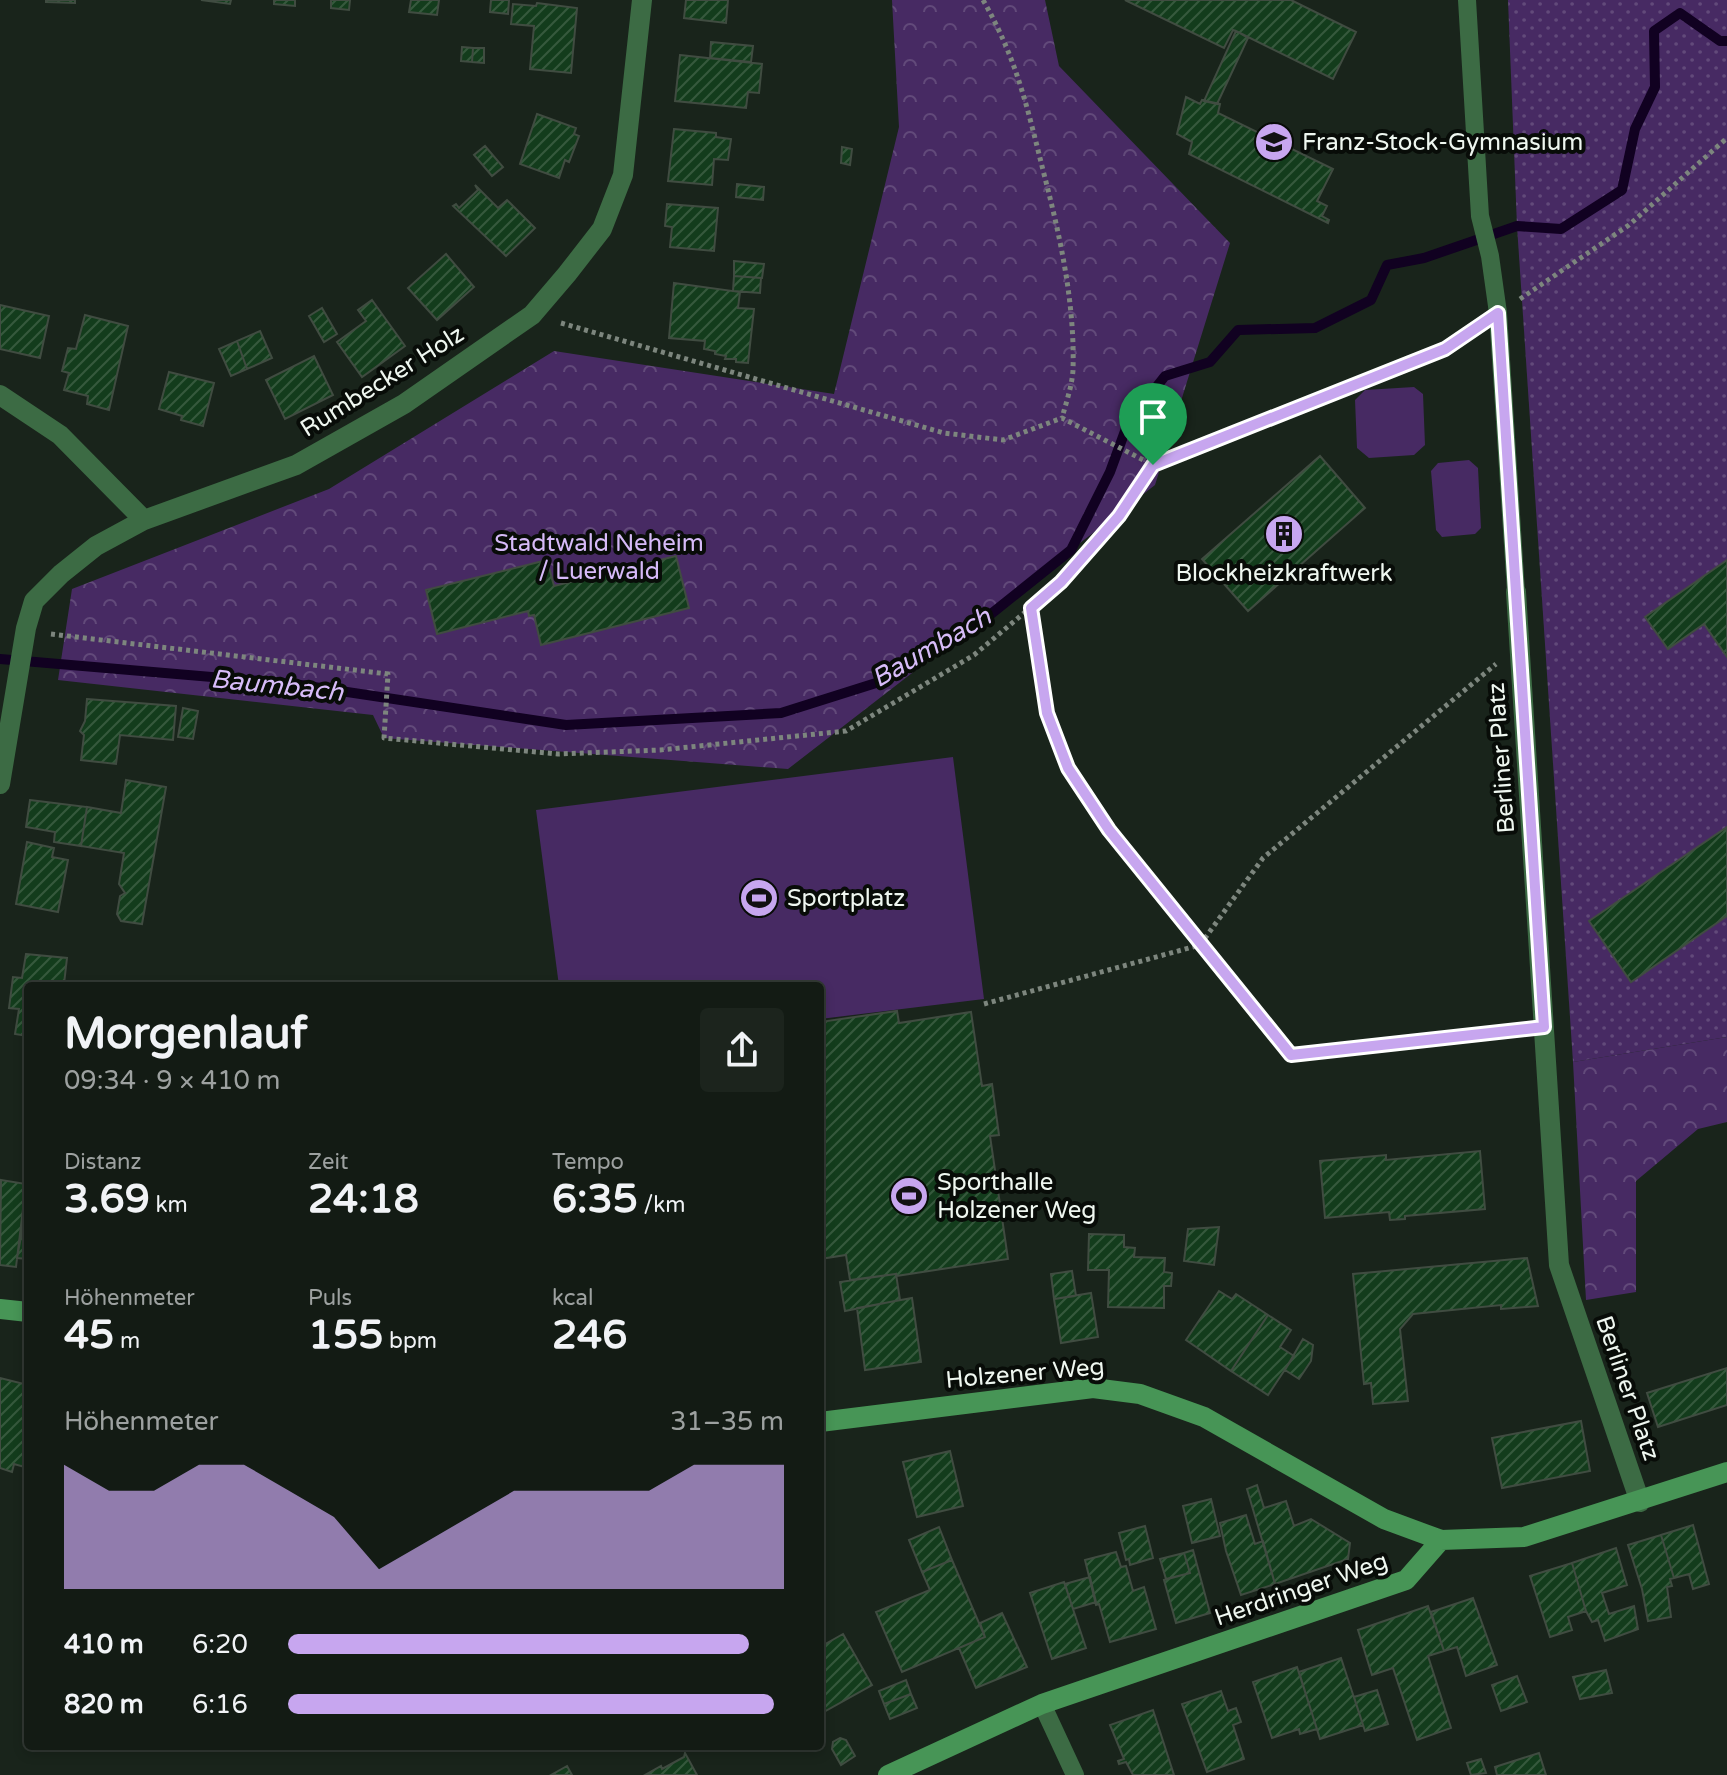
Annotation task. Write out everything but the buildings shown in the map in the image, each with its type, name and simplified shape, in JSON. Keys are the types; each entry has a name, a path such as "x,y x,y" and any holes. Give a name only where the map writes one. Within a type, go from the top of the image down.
{"main road":[{"path":"0,1309 24,1312"},
{"name":"Holzener Weg","path":"824,1422 1093,1388 1140,1394 1204,1417 1384,1519 1441,1540"},
{"path":"1441,1540 1524,1537 1727,1472"},
{"name":"Herdringer Weg","path":"888,1775 1042,1704 1406,1580 1441,1540"}],"street":[{"name":"Rumbecker Holz","path":"0,784 34,601 61,574 96,546 144,520 296,465 404,404 532,315 602,229 623,175 642,0"},
{"path":"0,395 60,435 144,520"},
{"name":"Berliner Platz","path":"1516,592 1559,1265 1640,1502"}],"lane":[{"name":"Berliner Platz","path":"1467,0 1480,216 1490,256 1498,313 1516,592"},
{"path":"1042,1704 1075,1775"}],"path":[{"path":"983,0 1005,38 1022,84 1057,218 1072,338 1073,374 1062,418"},
{"path":"26,632 388,674 384,738 558,754 660,750 846,731 974,655 1031,608 1061,582 1119,516 1153,465 1445,349 1629,225 1727,138"},
{"path":"532,315 944,433 1003,440 1062,418 1153,465"},
{"path":"1031,608 1047,713 1068,768 1109,830 1291,1055 1544,1027"},
{"path":"984,1004 1200,945 1263,858 1520,644"}],"green space":[{"name":"Stadtwald Neheim / Luerwald","path":"892,0 1045,0 1059,66 1230,243 1155,485 788,769 384,738 373,715 58,680 72,589 329,489 554,351 834,394 899,127"},
{"path":"1508,0 1727,0 1727,1037 1573,1062 1517,226"},
{"path":"1414,387 1423,394 1425,445 1414,455 1369,458 1357,448 1355,400 1365,390"},
{"path":"1469,460 1478,468 1481,528 1475,534 1442,537 1436,530 1431,471 1438,463"},
{"name":"Sportplatz","path":"953,757 984,999 824,1019 824,982 558,982 536,810"},
{"path":"1727,1037 1727,1122 1698,1129 1636,1181 1636,1292 1586,1300 1573,1062"}],"waterway":[{"name":"Baumbach","path":"0,659 294,684 566,725 781,713 876,683 971,630 1071,550 1110,472 1128,423 1165,376 1210,362 1238,330 1315,328 1371,300 1387,265 1424,258 1517,226 1561,229 1622,190 1635,129 1655,87 1654,31 1680,13 1720,41 1727,41"}],"place":[{"name":"Franz-Stock-Gymnasium","path":"1274,142"},
{"name":"Blockheizkraftwerk","path":"1284,534"},
{"name":"Sportplatz","path":"759,898"},
{"name":"Sporthalle Holzener Weg","path":"909,1196"}],"route":[{"path":"1498,313 1544,1027 1291,1055 1109,830 1068,768 1047,713 1031,608 1061,582 1119,516 1153,465 1445,349 1498,313"}]}
